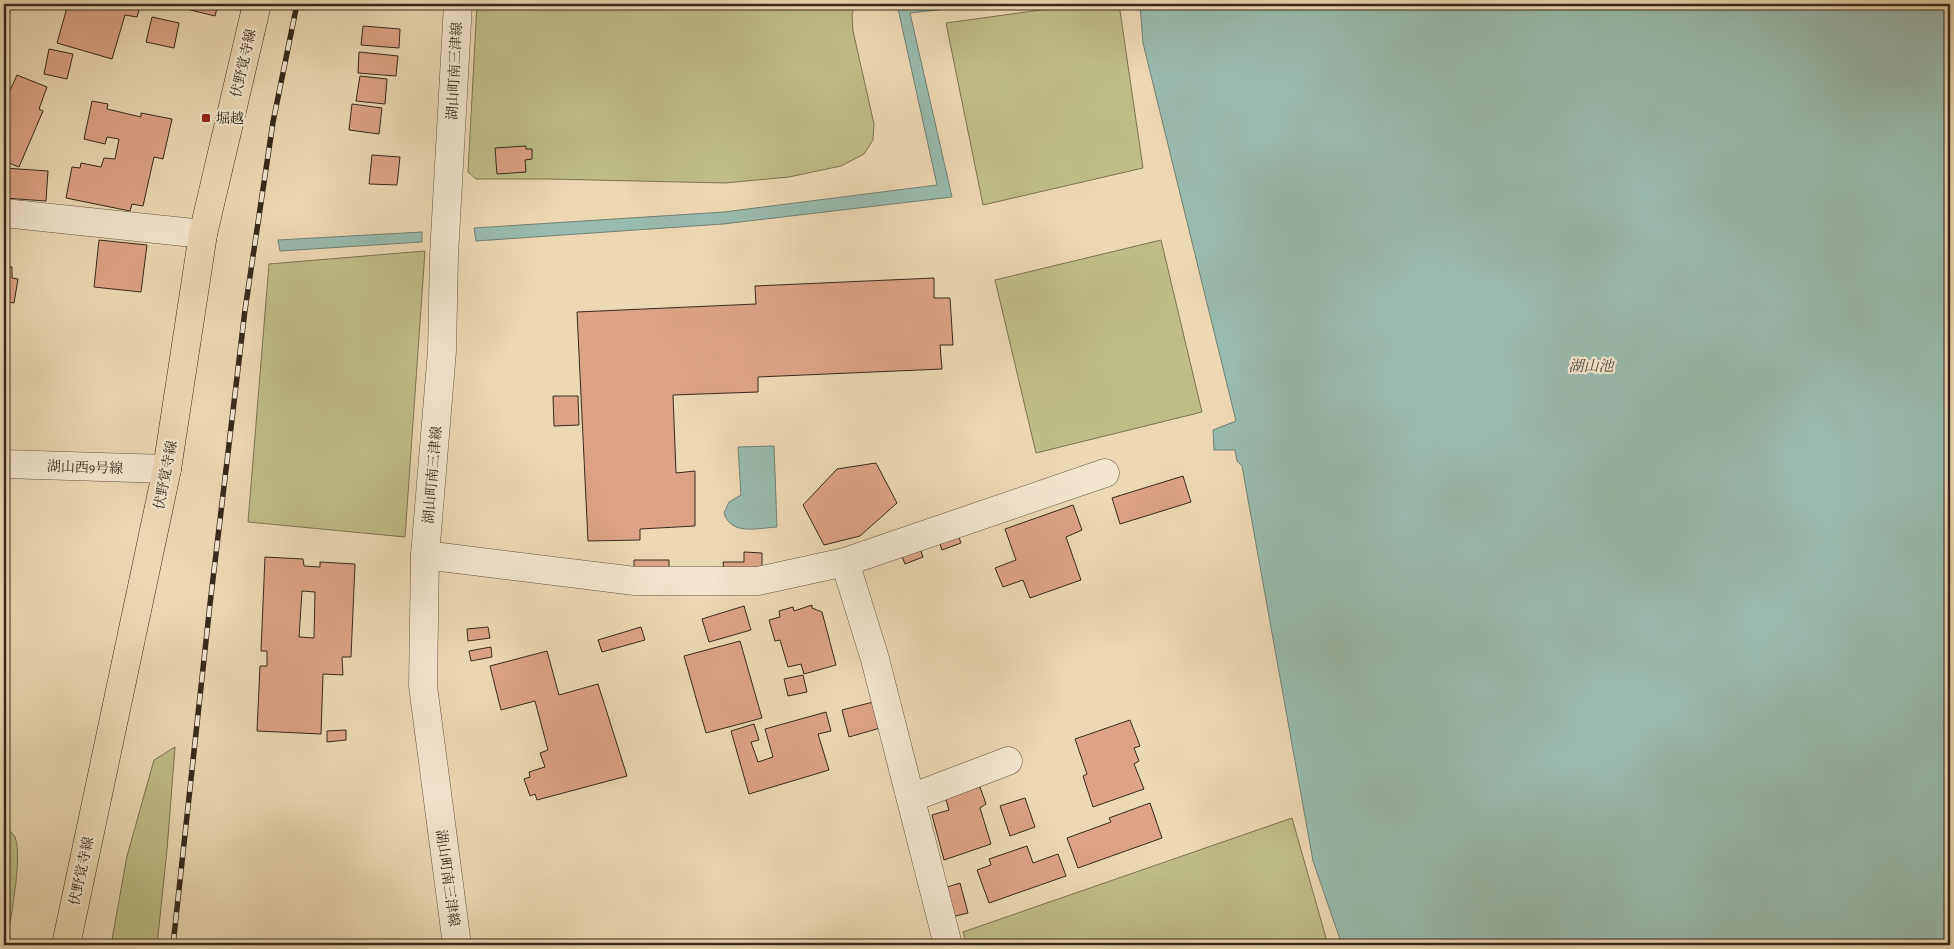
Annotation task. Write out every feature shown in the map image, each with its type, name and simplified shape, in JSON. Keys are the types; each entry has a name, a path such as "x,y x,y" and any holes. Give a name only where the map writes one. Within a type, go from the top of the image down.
{"main road":[{"name":"伏野覚寺線","path":"66,945 167,469 203,234 257,4"}],"street":[{"name":"湖山町南三津線","path":"457,945 423,686 425,556 442,352 444,255 458,4"},
{"path":"4,213 203,234"},
{"name":"湖山西9号線","path":"4,464 167,469"},
{"path":"425,556 635,581 758,581 845,562 1105,474"},
{"path":"845,562 875,659 948,945"},
{"path":"911,798 1008,761"}],"shaded area":[{"path":"477,4 855,4 852,15 853,31 874,124 873,140 864,154 841,166 789,177 725,183 476,179 468,172"},
{"path":"1084,4 1119,4 1143,168 983,205 946,23"},
{"path":"1161,240 1202,412 1036,453 995,280"},
{"path":"425,251 405,537 248,522 269,264"},
{"path":"175,747 157,945 111,945 127,856 154,760"},
{"path":"1292,818 1328,945 967,945 963,932"},
{"path":"4,826 15,837 18,859 6,945 4,945"}],"water":[{"path":"897,4 993,4 910,13 952,197 723,224 476,241 474,228 724,212 937,185"},
{"name":"湖山池","path":"1140,4 1950,4 1950,945 1342,945 1313,861 1242,466 1237,461 1235,450 1214,450 1213,430 1236,421 1143,43"},
{"path":"422,232 422,242 280,251 278,240"},
{"path":"774,446 777,527 739,528 728,520 724,513 729,502 741,495 738,447"}],"building":[{"path":"68,4 141,4 137,17 125,15 112,59 57,43"},
{"path":"183,4 218,4 215,16 182,8"},
{"path":"152,17 179,23 174,48 146,42"},
{"path":"363,26 400,29 399,48 361,45"},
{"path":"49,49 73,54 67,79 44,74"},
{"path":"359,52 398,56 396,76 358,73"},
{"path":"17,75 47,87 39,109 43,111 19,167 4,161 4,96 7,97"},
{"path":"360,76 387,79 385,104 356,101"},
{"path":"92,101 108,104 107,109 141,117 141,113 172,119 163,159 154,157 143,206 132,204 130,211 66,198 72,167 80,168 81,163 101,167 104,158 115,159 119,139 107,137 105,144 84,139"},
{"path":"352,104 382,108 379,134 349,130"},
{"path":"526,146 526,149 532,149 532,159 525,160 526,172 497,174 495,148"},
{"path":"372,155 400,157 397,185 369,184"},
{"path":"4,168 48,171 46,201 4,198"},
{"path":"99,240 147,245 141,292 94,287"},
{"path":"4,266 12,267 12,278 18,279 14,303 8,302 4,335"},
{"path":"934,278 934,298 950,298 953,345 940,345 942,369 758,377 758,392 673,395 676,473 695,471 695,526 640,529 640,540 588,541 577,312 756,304 755,286"},
{"path":"553,396 578,396 579,425 554,426"},
{"path":"876,463 897,503 860,536 824,545 803,505 837,469"},
{"path":"1183,476 1191,502 1120,524 1112,498"},
{"path":"1073,505 1082,530 1066,537 1081,580 1030,598 1023,580 1003,587 995,568 1016,560 1005,529"},
{"path":"957,532 961,543 942,550 938,539"},
{"path":"919,545 923,557 905,564 900,551"},
{"path":"744,552 762,553 762,570 724,572 723,562 744,562"},
{"path":"265,557 303,559 304,566 320,567 320,562 355,564 351,657 342,657 343,675 323,674 321,734 257,731 260,666 267,666 267,651 261,651","holes":["302,591 315,592 314,638 299,637"]},
{"path":"634,560 669,560 669,570 634,571"},
{"path":"812,605 812,608 822,612 836,665 804,674 801,664 788,667 780,640 775,641 769,620 780,617 779,611 793,607 794,611"},
{"path":"744,606 751,630 709,642 702,619"},
{"path":"488,627 490,638 468,641 467,629"},
{"path":"641,627 645,640 602,652 598,640"},
{"path":"740,641 762,718 706,733 684,656"},
{"path":"491,647 492,657 471,661 469,651"},
{"path":"547,651 559,695 598,684 627,776 537,800 535,794 530,796 524,779 530,777 529,772 545,767 540,753 548,750 535,701 501,710 490,666"},
{"path":"803,675 807,692 788,696 784,679"},
{"path":"873,702 880,728 849,737 842,710"},
{"path":"826,712 831,731 818,734 829,770 749,794 731,731 754,724 759,740 751,742 758,762 773,757 765,729"},
{"path":"1130,720 1140,746 1134,748 1139,761 1134,764 1144,789 1093,807 1083,776 1087,774 1075,739"},
{"path":"346,730 346,740 327,742 327,731"},
{"path":"980,787 986,804 980,808 991,844 944,860 932,815 949,810 945,796"},
{"path":"1025,798 1035,827 1010,836 1000,806"},
{"path":"1150,803 1162,838 1078,868 1067,838 1111,822 1109,818"},
{"path":"1027,846 1033,863 1058,854 1066,876 989,903 977,870 991,865 989,859"},
{"path":"960,883 968,913 951,917 944,888"}],"railway":[{"path":"173,945 210,604 245,310 273,122 297,4"}],"place":[{"name":"堀越","path":"206,118"}]}
